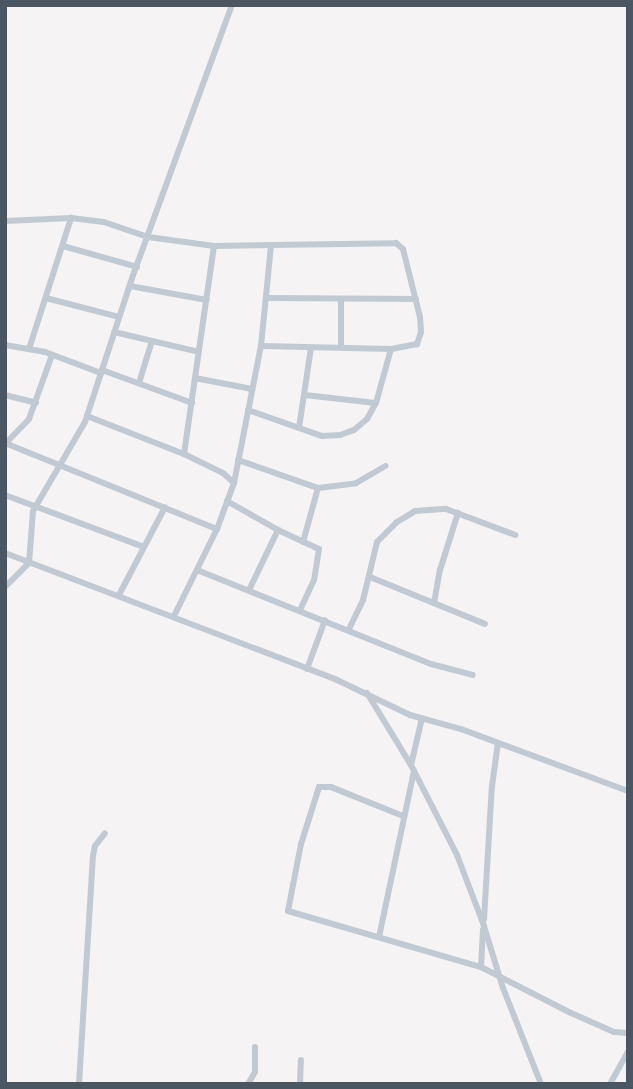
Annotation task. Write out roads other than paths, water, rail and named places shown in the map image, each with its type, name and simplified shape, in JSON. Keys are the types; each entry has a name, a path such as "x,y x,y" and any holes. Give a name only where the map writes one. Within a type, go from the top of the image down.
{"street":[{"path":"5,587 29,563 35,507 79,435 87,416 119,317 232,5"},
{"path":"29,349 72,218"},
{"path":"5,221 72,218 104,222 148,237 214,246 396,243 405,253 416,299 421,338 411,348 261,346"},
{"path":"174,616 217,528 234,482 261,346 271,245"},
{"path":"63,246 137,267"},
{"path":"184,453 214,246"},
{"path":"130,286 207,300"},
{"path":"46,298 119,317"},
{"path":"266,298 416,299"},
{"path":"341,299 341,347"},
{"path":"114,332 151,344 199,352"},
{"path":"139,383 151,344"},
{"path":"5,345 52,355 192,403"},
{"path":"299,428 311,348"},
{"path":"248,410 323,436 340,435 367,419 376,402 391,349"},
{"path":"52,355 29,419 6,443 217,528"},
{"path":"195,379 252,389"},
{"path":"5,395 36,403"},
{"path":"304,395 376,402"},
{"path":"87,416 184,453 223,473 234,482"},
{"path":"239,460 318,488 356,483 386,466"},
{"path":"303,542 318,488"},
{"path":"5,495 144,547"},
{"path":"227,501 278,530 319,548 314,579 300,610"},
{"path":"119,595 165,507"},
{"path":"348,629 370,577 377,542 397,522 415,511 431,509 458,513 515,535"},
{"path":"434,603 440,570 458,513"},
{"path":"249,590 278,530"},
{"path":"5,554 174,616 367,693 422,718 628,791"},
{"path":"197,570 431,664 473,675"},
{"path":"370,577 485,624"},
{"path":"307,669 325,620"},
{"path":"367,693 413,768 457,855 541,1084"},
{"path":"379,937 422,718"},
{"path":"481,967 492,786 498,743"},
{"path":"403,816 331,787 319,786 291,885 288,911 294,915 481,967 571,1013 614,1032 628,1033"},
{"path":"79,1084 93,850 105,833"},
{"path":"248,1084 255,1072 254,1047"},
{"path":"610,1084 628,1052"},
{"path":"300,1084 301,1060"}]}
